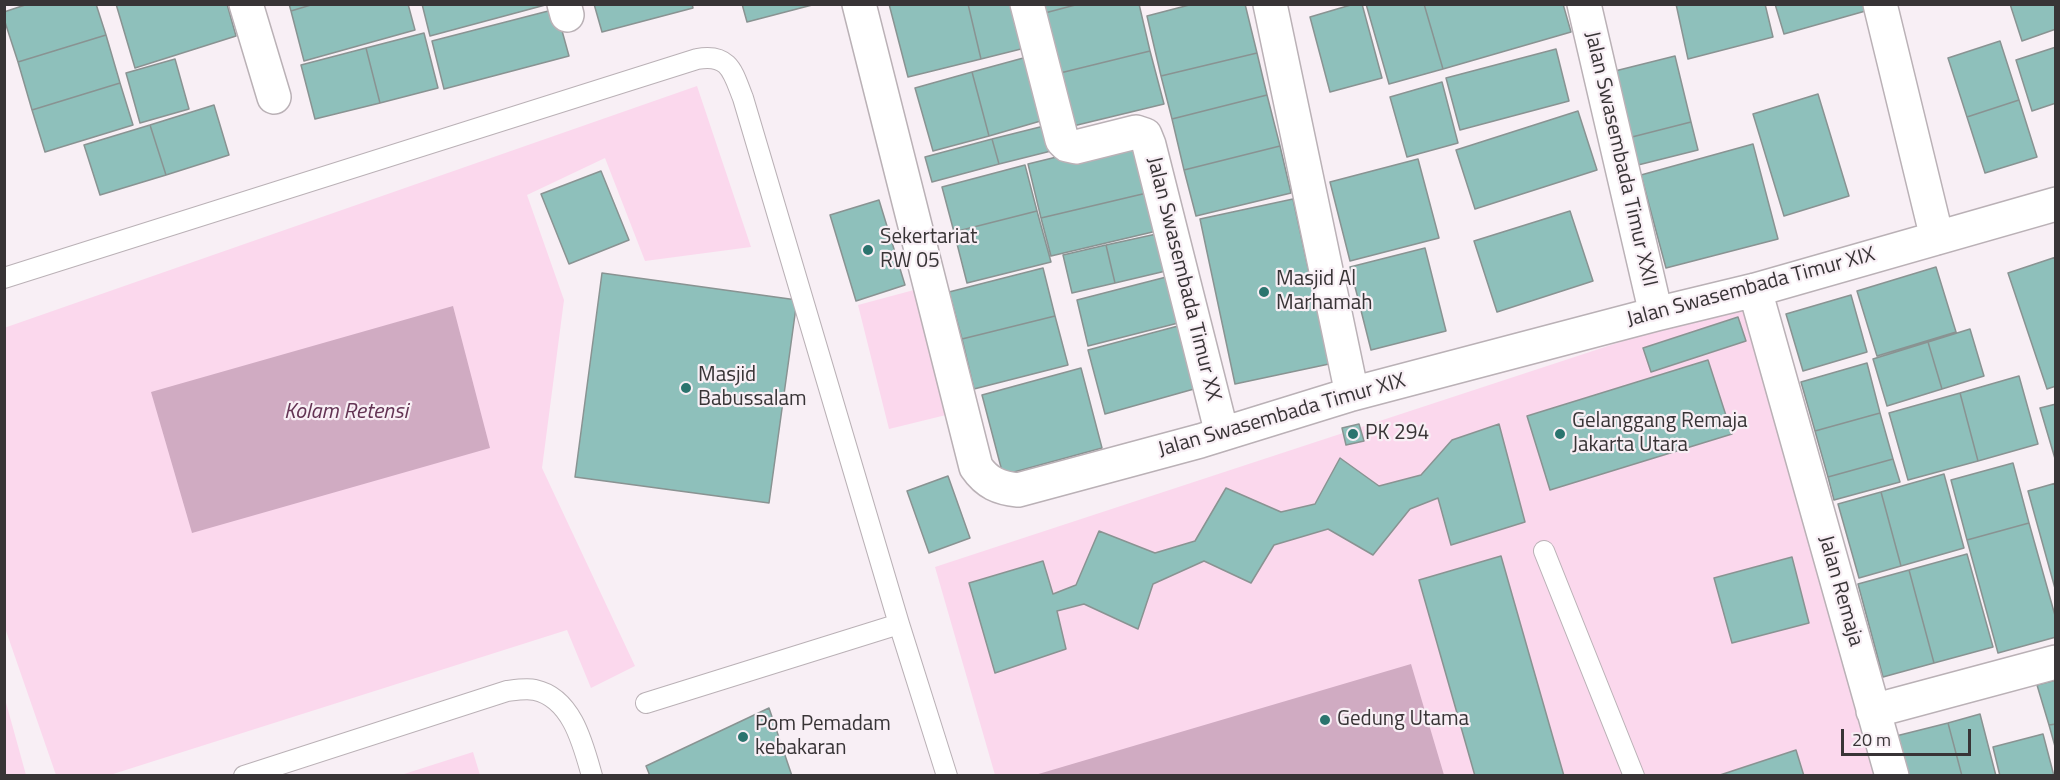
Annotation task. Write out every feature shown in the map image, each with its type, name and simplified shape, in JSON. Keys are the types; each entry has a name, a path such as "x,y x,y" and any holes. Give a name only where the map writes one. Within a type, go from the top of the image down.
{"street":[{"path":"246,4 274,97"},
{"name":"Jalan Swasembada Timur XIX","path":"859,4 976,467 983,478 993,485 1018,490 1222,434 1352,394 1755,290 2055,204"},
{"name":"Jalan Swasembada Timur XX","path":"1027,4 1062,140 1067,145 1077,147 1136,132 1145,135 1222,434"},
{"path":"1269,4 1352,394"},
{"name":"Jalan Swasembada Timur XXII","path":"1584,4 1656,314"},
{"path":"1880,4 1937,238"},
{"name":"Jalan Remaja","path":"1755,290 1892,776"},
{"path":"1873,711 2055,662"}],"lane":[{"path":"4,278 697,59 711,56 721,59 732,69 743,98 899,624 947,776"},
{"path":"1544,551 1634,776"},
{"path":"646,703 899,624"},
{"path":"244,776 507,691 535,690 560,703 579,735 592,776"}],"shaded area":[{"path":"697,86 751,247 645,261 605,158 527,195 564,300 542,468 635,666 591,688 567,630 110,775 56,775 5,628 4,328"},
{"path":"914,290 946,415 889,429 858,305"},
{"name":"Gelanggang Remaja Jakarta Utara","path":"1742,302 1881,775 995,775 935,567"},
{"path":"5,699 26,775 5,775"},
{"path":"473,752 480,775 401,775"}],"water":[{"name":"Kolam Retensi","path":"453,306 490,448 192,533 151,392"},
{"name":"Gedung Utama","path":"1411,664 1444,775 1035,775"}],"building":[{"path":"28,4 96,4 106,35 18,62 4,19 4,12"},
{"path":"116,4 227,4 236,36 135,68"},
{"path":"289,4 314,4 291,11"},
{"path":"314,4 408,4 415,30 304,61 291,11"},
{"path":"422,4 549,4 430,36"},
{"path":"594,4 692,4 693,8 602,32"},
{"path":"742,4 816,4 747,22"},
{"path":"889,4 968,4 981,59 908,77"},
{"path":"968,4 1018,4 1029,47 981,59"},
{"path":"1038,4 1079,4 1041,14"},
{"path":"1079,4 1139,4 1150,51 1056,74 1041,14"},
{"path":"1193,4 1245,4 1257,53 1161,76 1147,16"},
{"path":"1354,4 1362,4 1382,78 1330,92 1310,17"},
{"path":"1366,4 1424,4 1443,69 1389,84"},
{"path":"1424,4 1563,4 1571,32 1443,69"},
{"path":"1676,4 1765,4 1773,37 1688,59"},
{"path":"1775,4 1867,4 1869,10 1784,34"},
{"path":"2010,4 2056,4 2056,29 2022,41"},
{"path":"556,9 569,56 444,89 432,41"},
{"path":"424,33 438,88 380,103 366,48"},
{"path":"106,35 120,83 32,110 18,62"},
{"path":"2000,41 2019,100 1967,117 1948,58"},
{"path":"2056,47 2056,103 2032,111 2016,60"},
{"path":"366,48 380,103 315,119 301,65"},
{"path":"1556,49 1569,101 1460,130 1446,78"},
{"path":"1150,51 1164,104 1069,127 1056,74"},
{"path":"1257,53 1267,95 1172,119 1161,76"},
{"path":"1675,56 1691,122 1632,137 1615,71"},
{"path":"1027,57 1044,120 989,136 972,72"},
{"path":"175,59 189,109 140,123 126,73"},
{"path":"972,72 989,136 933,151 915,88"},
{"path":"1442,82 1458,143 1407,157 1390,97"},
{"path":"120,83 133,125 45,152 32,110"},
{"path":"1818,94 1849,196 1784,216 1753,114"},
{"path":"1267,95 1280,146 1184,170 1172,119"},
{"path":"2019,100 2037,157 1985,173 1967,117"},
{"path":"214,105 229,155 166,175 150,125"},
{"path":"1578,111 1597,170 1475,209 1456,150"},
{"path":"1691,122 1698,150 1638,165 1632,137"},
{"path":"150,125 166,175 100,195 84,145"},
{"path":"1044,126 1051,151 999,164 992,139"},
{"path":"1138,137 1151,192 1041,218 1028,164"},
{"path":"992,139 999,164 932,182 925,157"},
{"path":"1753,144 1778,239 1666,268 1641,175"},
{"path":"1280,146 1291,193 1196,216 1184,170"},
{"path":"1418,159 1439,238 1350,261 1330,182"},
{"path":"1025,165 1037,211 954,232 942,187"},
{"path":"601,171 629,240 569,264 541,194"},
{"path":"1151,192 1161,230 1051,256 1041,218"},
{"name":"Masjid Al Marhamah","path":"1293,199 1329,364 1235,384 1200,219"},
{"name":"Sekertariat RW 05","path":"879,200 905,285 856,301 830,215"},
{"path":"1037,211 1051,262 967,283 954,232"},
{"path":"1570,211 1593,281 1497,312 1474,241"},
{"path":"1161,233 1170,270 1115,283 1106,245"},
{"path":"1106,245 1115,283 1072,293 1063,255"},
{"path":"1425,248 1446,331 1371,350 1350,267"},
{"path":"2056,257 2056,386 2047,389 2008,273"},
{"path":"1936,267 1956,332 1877,356 1857,291"},
{"path":"1043,268 1055,316 962,339 949,292"},
{"name":"Masjid Babussalam","path":"602,273 797,300 769,503 575,477"},
{"path":"1174,275 1186,321 1088,346 1077,300"},
{"path":"1851,295 1867,352 1803,371 1786,314"},
{"path":"1055,316 1068,365 974,389 962,339"},
{"path":"1738,317 1746,341 1651,372 1643,348"},
{"path":"1178,326 1194,389 1105,414 1088,350"},
{"path":"1970,329 1984,376 1942,389 1928,342"},
{"path":"1928,342 1942,389 1887,406 1873,359"},
{"path":"1708,360 1732,434 1550,490 1527,416"},
{"path":"1867,363 1880,413 1815,431 1801,382"},
{"path":"1081,368 1102,448 1003,475 982,395"},
{"path":"2019,376 2038,444 1978,461 1960,393"},
{"path":"1960,393 1978,461 1908,480 1889,413"},
{"path":"2056,404 2056,462 2040,408"},
{"path":"1880,413 1893,459 1828,477 1815,431"},
{"name":"PK 294","path":"1359,424 1364,441 1346,445 1342,428"},
{"path":"1499,424 1525,522 1451,545 1438,498 1410,509 1373,555 1328,529 1274,545 1251,583 1204,561 1153,584 1138,629 1084,604 1057,611 1066,649 995,673 969,583 1043,561 1053,594 1076,585 1099,531 1155,553 1195,541 1226,488 1281,512 1315,504 1340,458 1379,486 1421,475 1452,440"},
{"path":"1893,459 1900,482 1834,500 1828,477"},
{"path":"2013,463 2029,523 1967,540 1951,480"},
{"path":"1944,474 1964,548 1901,566 1881,492"},
{"path":"948,476 970,538 929,553 907,491"},
{"path":"2056,483 2056,592 2028,491"},
{"path":"1881,492 1901,566 1859,578 1838,504"},
{"path":"2029,523 2056,619 2056,637 1998,653 1967,540"},
{"path":"1967,554 1993,647 1934,663 1909,570"},
{"path":"1501,556 1564,776 1475,776 1419,580"},
{"path":"1792,557 1809,623 1732,643 1714,578"},
{"path":"1909,570 1934,663 1883,677 1858,584"},
{"path":"2056,680 2056,724 2049,725 2037,685"},
{"name":"Pom Pemadam kebakaran","path":"769,708 792,776 650,776 646,766"},
{"path":"1980,714 1996,776 1962,776 1948,723"},
{"path":"1948,723 1962,776 1907,776 1896,736"},
{"path":"2056,724 2056,750 2049,725"},
{"path":"2043,734 2054,776 2000,776 1993,747"},
{"path":"1796,750 1804,776 1717,776"}],"place":[{"name":"Sekertariat RW 05","path":"868,250"},
{"name":"Masjid Al Marhamah","path":"1264,292"},
{"name":"Masjid Babussalam","path":"686,388"},
{"name":"PK 294","path":"1353,434"},
{"name":"Gelanggang Remaja Jakarta Utara","path":"1560,434"},
{"name":"Gedung Utama","path":"1325,720"},
{"name":"Pom Pemadam kebakaran","path":"743,737"}]}
